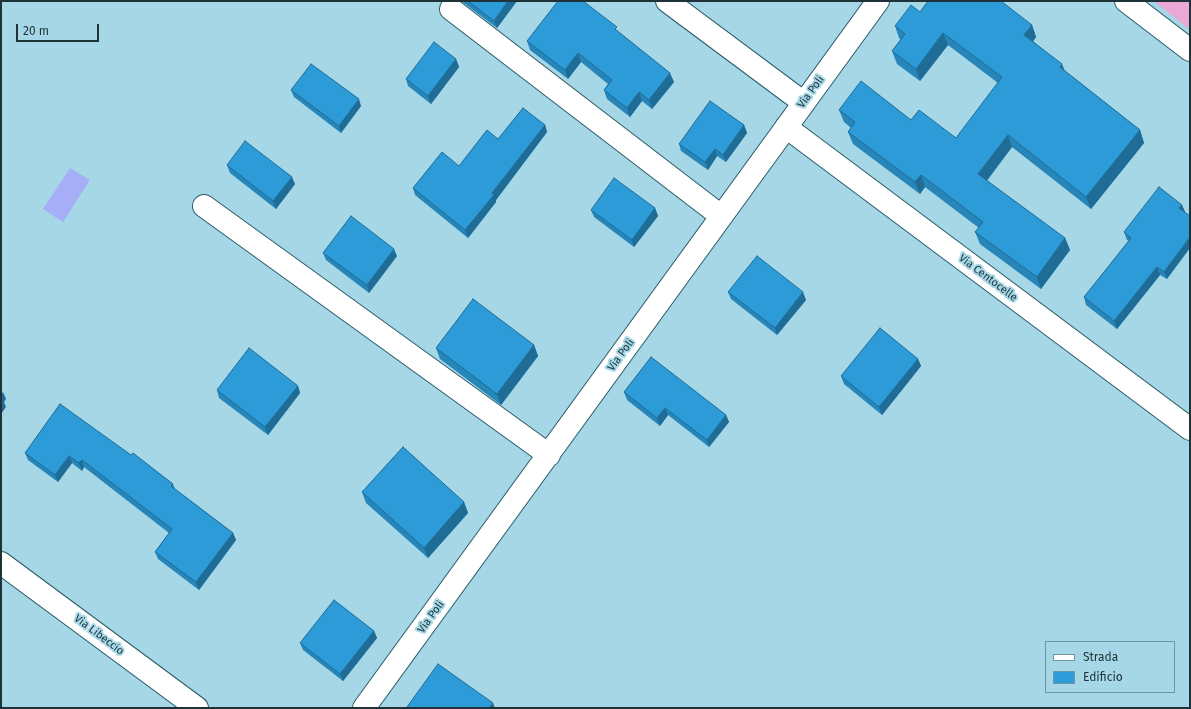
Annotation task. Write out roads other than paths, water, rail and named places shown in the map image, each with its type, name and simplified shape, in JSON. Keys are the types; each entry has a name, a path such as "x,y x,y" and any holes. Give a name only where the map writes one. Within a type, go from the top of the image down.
{"street":[{"path":"667,1 804,103"},
{"name":"Via Poli","path":"364,708 878,1"},
{"path":"1126,1 1190,50"},
{"path":"451,9 721,216"},
{"name":"Via Centocelle","path":"786,127 1190,430"},
{"path":"204,206 548,455"},
{"name":"Via Libeccio","path":"1,563 197,708"}],"water":[{"path":"70,168 90,180 63,222 43,209"}]}
